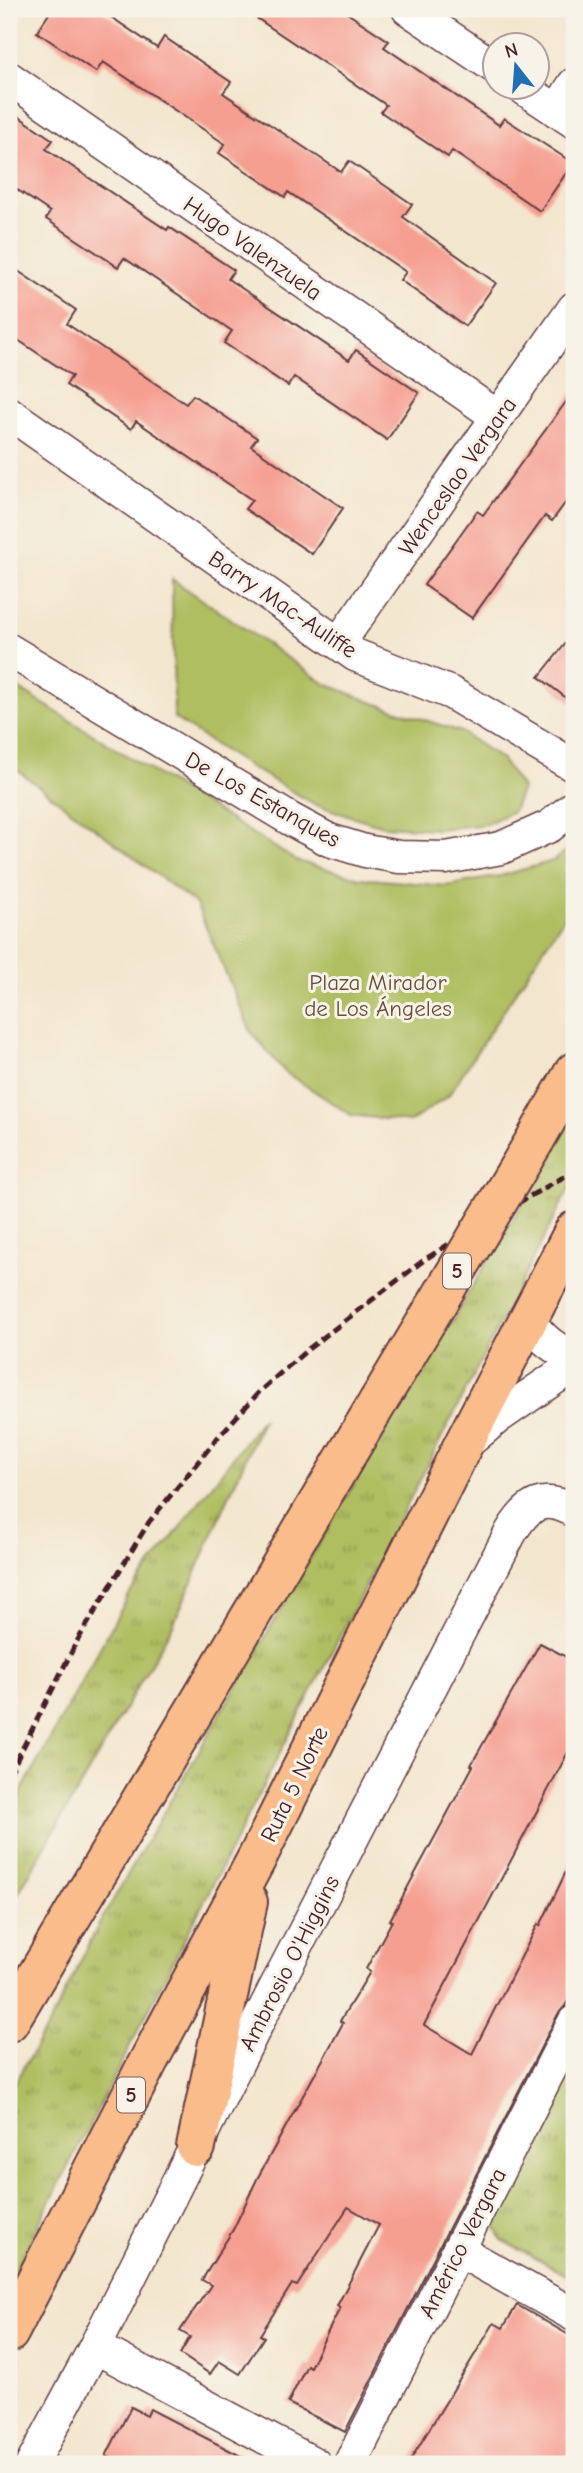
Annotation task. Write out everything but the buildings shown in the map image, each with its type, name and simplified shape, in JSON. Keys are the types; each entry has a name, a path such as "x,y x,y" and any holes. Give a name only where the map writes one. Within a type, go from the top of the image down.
{"highway":[{"name":"5","path":"9,2022 574,1072"},
{"name":"Ruta 5 Norte","path":"9,2333 148,2062 257,1858 462,1447 574,1231"},
{"path":"196,2147 257,1858"}],"street":[{"path":"408,9 482,59"},
{"name":"Hugo Valenzuela","path":"9,78 498,417"},
{"path":"544,102 566,116 574,84"},
{"name":"Wenceslao Vergara","path":"339,643 574,308"},
{"name":"Barry Mac-Auliffe","path":"9,413 355,655 451,693 574,766"},
{"name":"De Los Estanques","path":"9,650 290,819 329,840 365,851 399,857 446,858 501,848 550,826 574,807"},
{"path":"535,1307 539,1335 574,1356"},
{"path":"462,1447 498,1417 574,1365"},
{"name":"Ambrosio O'Higgins","path":"32,2464 95,2347 274,1990 511,1532 519,1518 530,1508 543,1502 561,1504 574,1511"},
{"name":"Américo Vergara","path":"350,2464 574,2022"},
{"path":"458,2250 574,2315"},
{"path":"95,2347 315,2464"}],"green space":[{"path":"172,579 324,683 461,732 501,759 522,788 513,811 486,824 439,829 383,826 316,805 238,760 174,718"},
{"name":"Plaza Mirador de Los Ángeles","path":"9,687 16,687 297,861 360,878 446,886 500,876 553,861 574,844 574,902 448,1096 410,1122 351,1115 285,1072 251,1032 196,904 9,764"},
{"path":"574,1117 574,1179 9,2282 9,2092 53,2017 97,1928 323,1536"},
{"path":"263,1418 173,1625 9,1909 9,1814 130,1593"},
{"path":"574,2063 574,2279 502,2240 493,2222"}],"railway":[{"path":"9,1775 76,1643 149,1522 219,1436 261,1390 307,1350 424,1260 574,1171"}]}
